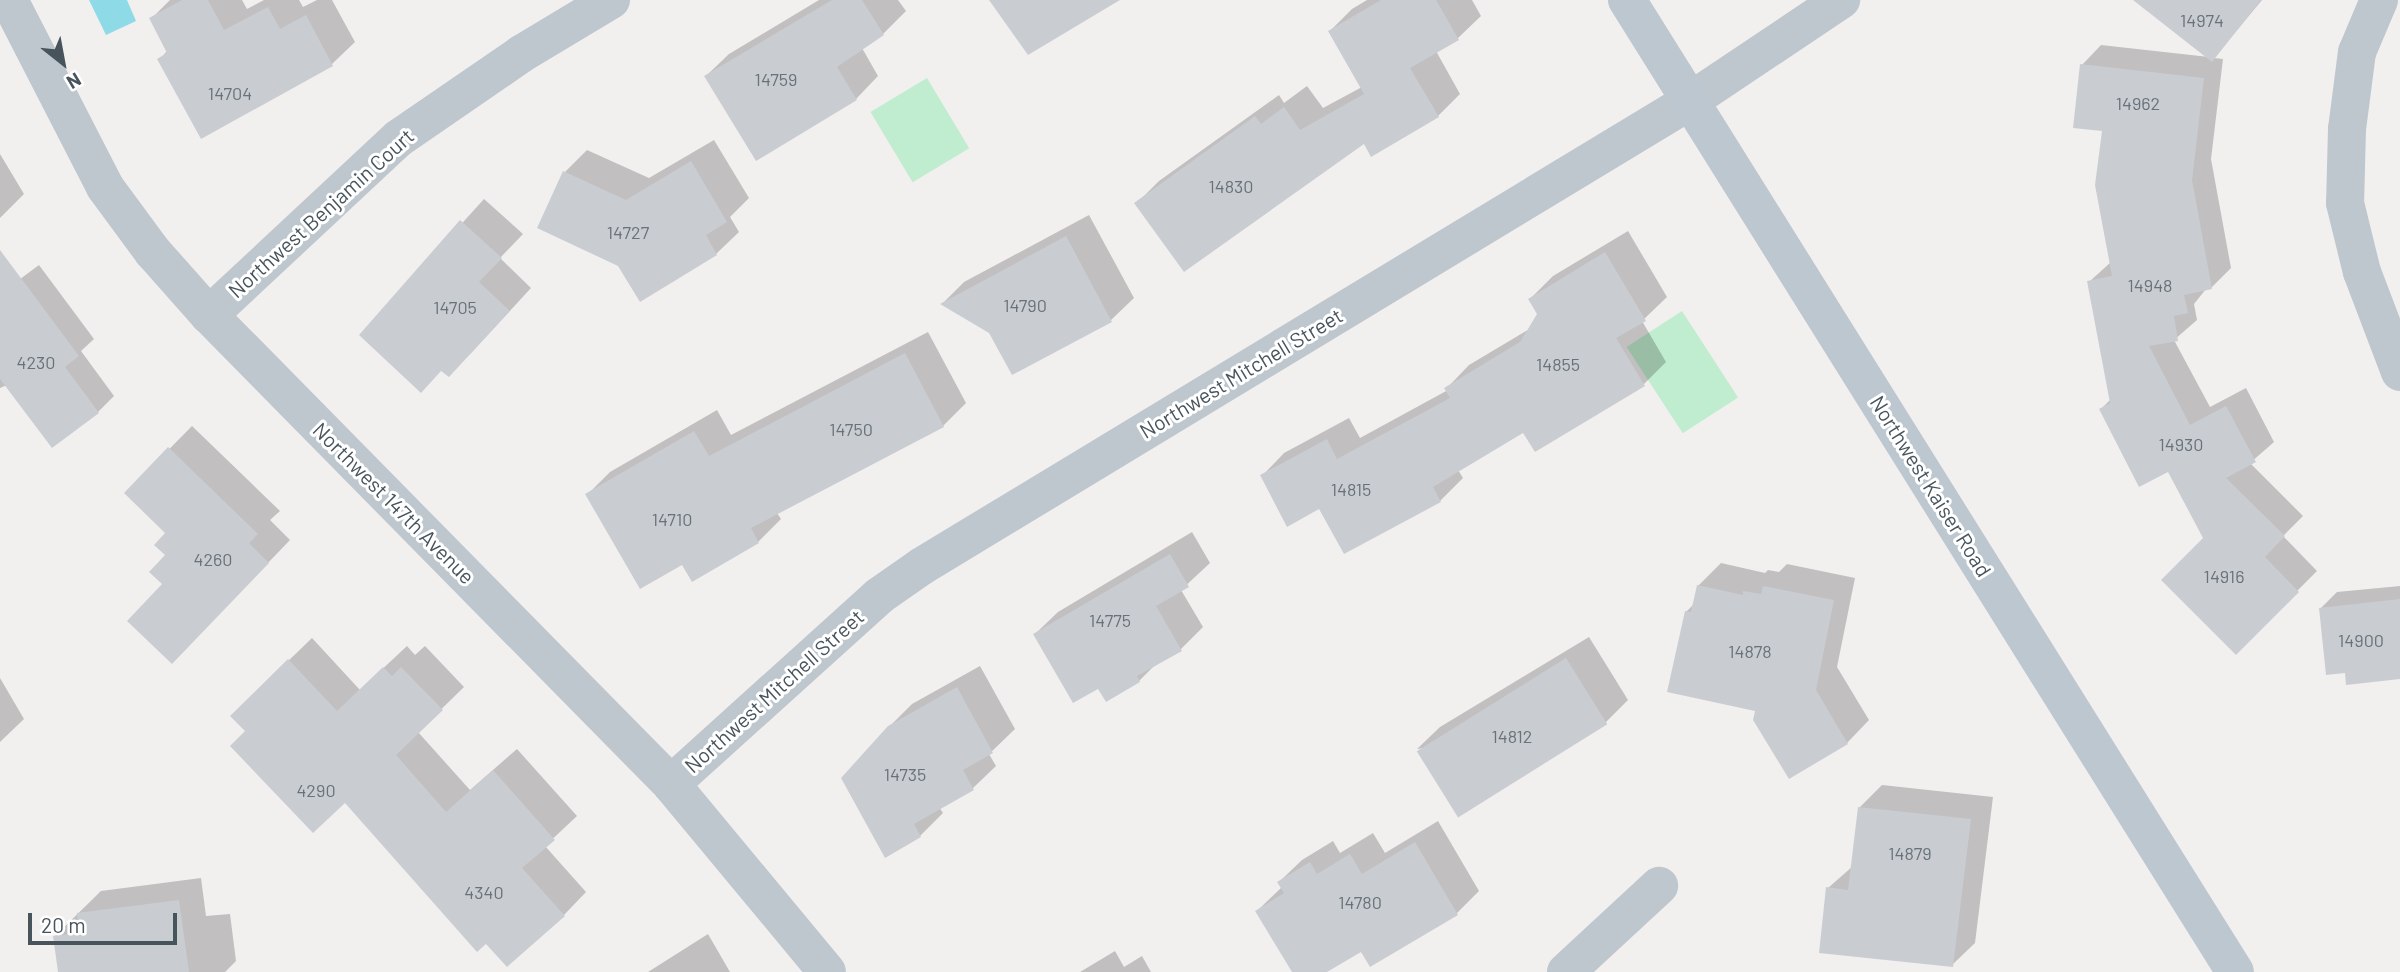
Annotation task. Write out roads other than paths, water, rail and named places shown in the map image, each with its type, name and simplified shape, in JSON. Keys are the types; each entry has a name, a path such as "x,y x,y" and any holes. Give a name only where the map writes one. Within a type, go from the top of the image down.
{"main road":[{"name":"Northwest Kaiser Road","path":"1627,0 2235,972"}],"street":[{"name":"Northwest 147th Avenue","path":"9,0 105,187 153,252 209,315 671,784 827,972"},
{"name":"Northwest Benjamin Court","path":"209,315 399,138 521,54 611,0"},
{"name":"Northwest Mitchell Street","path":"671,784 879,596 922,566 1690,101 1841,0"},
{"path":"2379,0 2357,52 2347,129 2345,203 2362,272 2400,372"},
{"path":"1566,972 1659,886"}],"water":[{"path":"89,0 127,0 136,21 106,35"}]}
